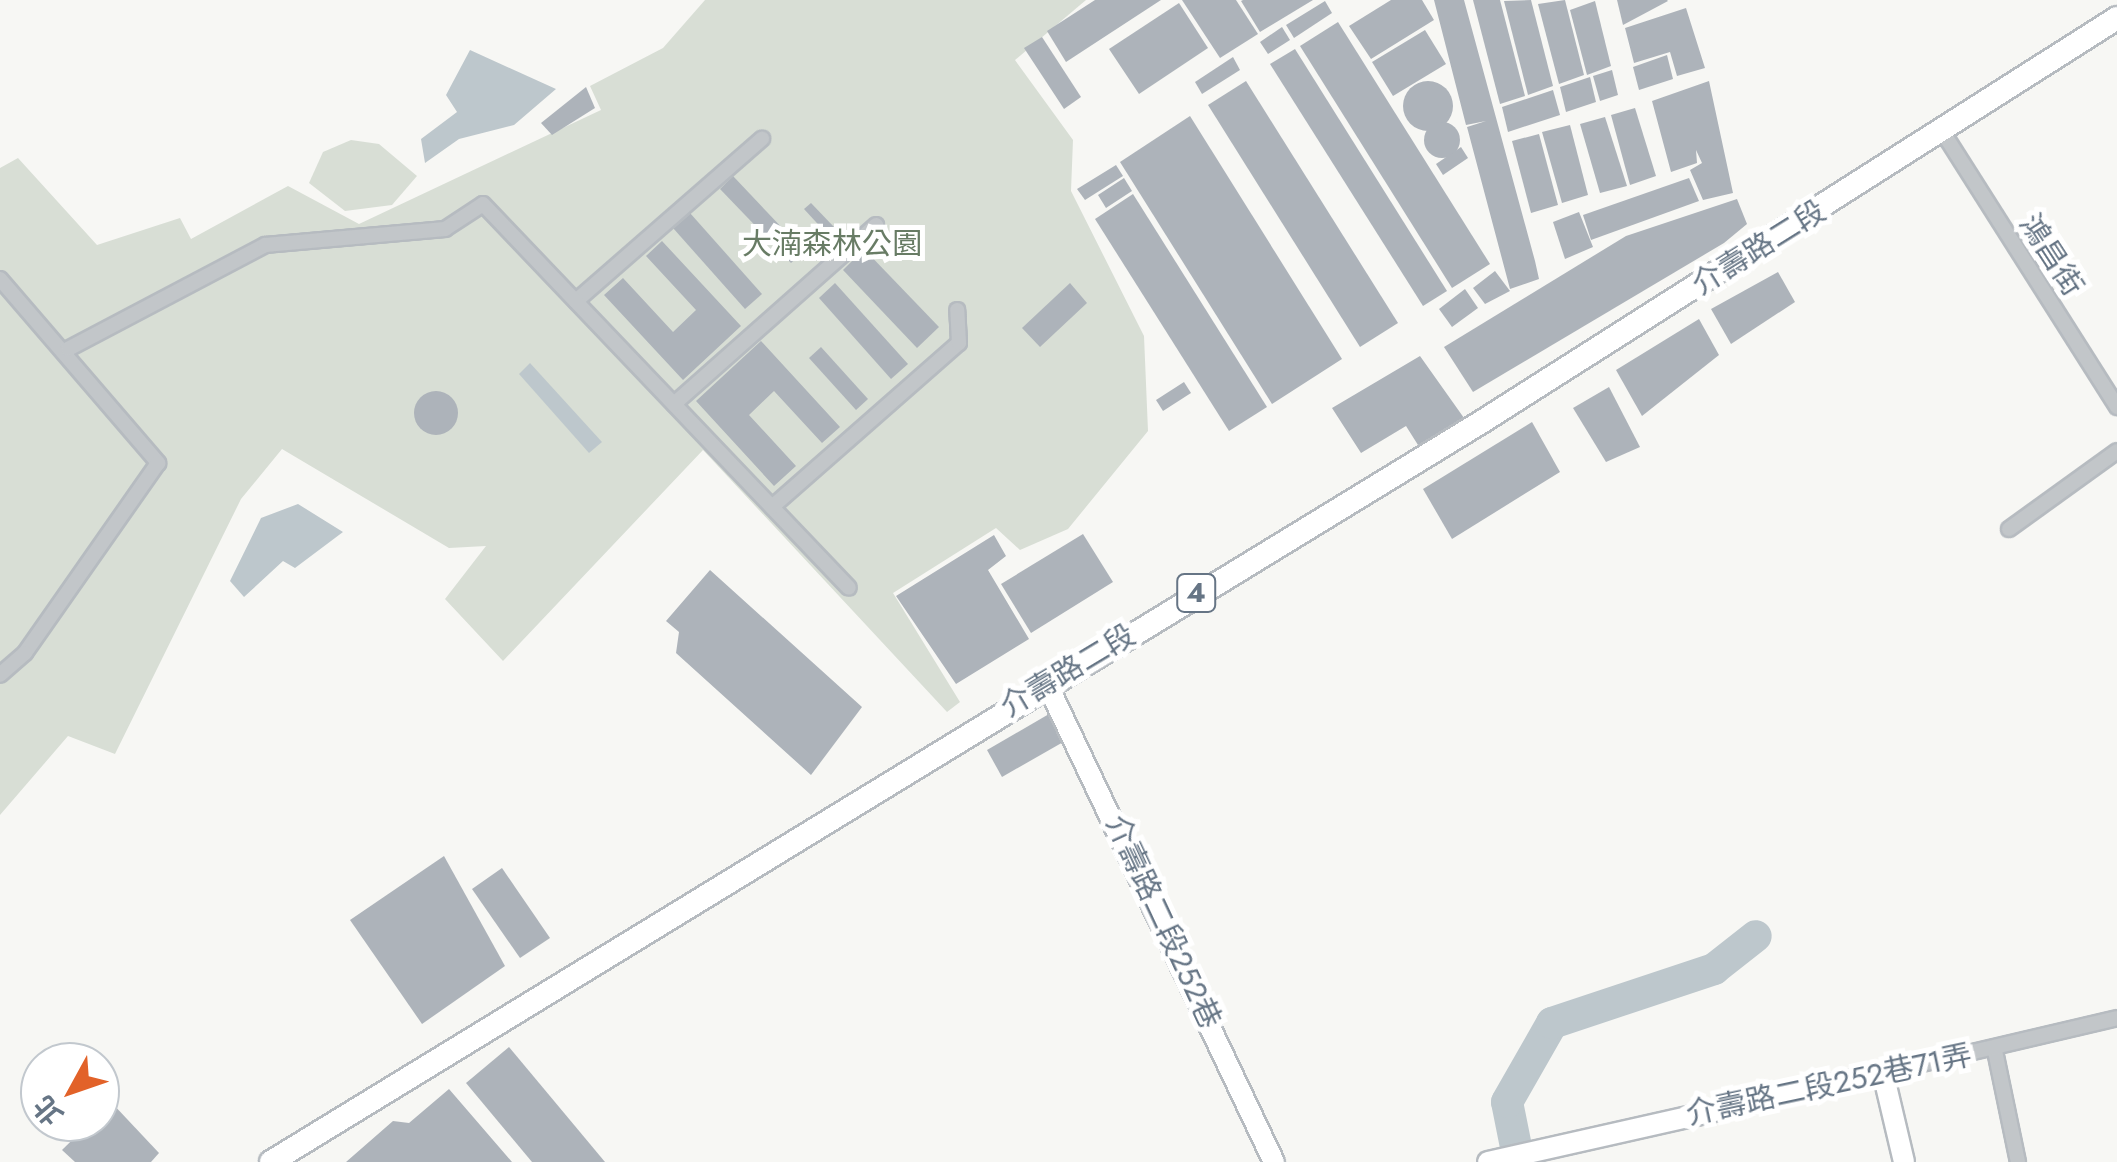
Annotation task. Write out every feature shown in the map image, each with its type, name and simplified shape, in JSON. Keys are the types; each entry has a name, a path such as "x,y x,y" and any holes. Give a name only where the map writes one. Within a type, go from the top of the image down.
{"main road":[{"name":"介壽路二段","path":"271,1162 1942,131 2117,18"}],"street":[{"name":"鴻昌街","path":"1942,131 2117,407"},
{"path":"576,301 762,140"},
{"path":"68,349 265,244 445,229 483,204 849,588"},
{"path":"674,404 876,224"},
{"path":"0,279 68,349 158,462 25,653 0,675"},
{"path":"772,507 959,343 958,310"},
{"path":"2009,528 2117,451"},
{"name":"介壽路二段252巷","path":"1047,684 1274,1162"},
{"name":"介壽路二段252巷71弄","path":"1492,1161 1539,1146 1995,1051 2117,1018"},
{"path":"1995,1051 2018,1162"},
{"path":"1883,1073 1904,1162"}],"green space":[{"name":"大湳森林公園","path":"705,0 1086,0 1015,60 1073,140 1071,191 1144,336 1148,431 1068,529 1020,550 996,528 893,593 960,702 947,712 703,450 503,661 445,599 486,546 449,548 282,449 241,499 115,754 68,736 0,815 0,168 18,158 97,245 180,218 191,239 288,186 359,224 601,110 590,86 663,48"},
{"path":"351,140 379,144 417,176 392,205 345,211 309,183 323,152"}],"shaded area":[{"path":"470,50 556,89 514,125 459,139 425,163 421,139 457,112 446,95"},
{"path":"530,363 602,442 589,453 519,374"},
{"path":"298,504 343,532 295,568 283,561 244,597 230,581 261,518"}],"building":[{"path":"1095,0 1161,0 1066,62 1047,31"},
{"path":"1182,0 1236,0 1258,34 1220,58"},
{"path":"1243,0 1313,0 1260,32 1241,1"},
{"path":"1391,0 1422,0 1434,20 1371,59 1349,26"},
{"path":"1434,0 1464,0 1535,261 1539,279 1510,289 1467,127 1486,121 1466,125"},
{"path":"1473,0 1500,0 1525,96 1500,104"},
{"path":"1531,0 1553,86 1528,95 1504,1"},
{"path":"1565,0 1584,75 1559,84 1538,4"},
{"path":"1617,0 1667,0 1668,1 1623,25"},
{"path":"1325,1 1332,13 1294,38 1286,25"},
{"path":"1595,1 1611,66 1587,75 1570,10"},
{"path":"1179,3 1208,48 1139,94 1109,49"},
{"path":"1686,8 1705,68 1677,76 1670,52 1634,63 1625,28"},
{"path":"1338,22 1490,264 1452,288 1300,46"},
{"path":"1282,27 1290,40 1268,54 1260,42"},
{"path":"1425,30 1446,64 1393,96 1372,62"},
{"path":"1042,37 1081,97 1064,109 1024,48"},
{"path":"1295,49 1447,291 1423,306 1270,64"},
{"path":"1667,55 1673,79 1639,90 1633,67"},
{"path":"1233,57 1240,70 1202,94 1195,82"},
{"path":"1612,70 1618,95 1600,101 1593,76"},
{"path":"1590,77 1596,102 1566,112 1560,87"},
{"path":"1246,81 1398,323 1360,347 1208,105"},
{"path":"1428,81 1445,89 1453,106 1445,123 1428,131 1411,123 1403,106 1411,89"},
{"path":"1709,81 1733,193 1703,200 1690,170 1702,163 1696,150 1697,163 1671,172 1652,101"},
{"path":"586,87 595,108 552,135 541,123"},
{"path":"1553,90 1560,115 1508,132 1502,107"},
{"path":"1635,108 1656,176 1630,185 1611,115"},
{"path":"1190,116 1342,359 1272,404 1120,162"},
{"path":"1605,117 1627,186 1600,193 1580,124"},
{"path":"1442,122 1455,127 1460,140 1455,153 1442,158 1429,153 1424,140 1429,127"},
{"path":"1570,125 1588,195 1562,203 1542,132"},
{"path":"1539,134 1558,205 1531,213 1512,141"},
{"path":"1461,147 1468,158 1443,175 1436,164"},
{"path":"1116,165 1123,176 1085,200 1077,189"},
{"path":"733,176 804,251 791,263 720,189"},
{"path":"1124,178 1132,191 1106,208 1098,195"},
{"path":"1689,178 1699,201 1591,240 1583,215"},
{"path":"1133,194 1267,407 1229,431 1095,219"},
{"path":"1737,199 1747,224 1724,243 1473,392 1444,347 1626,236"},
{"path":"811,203 834,227 827,234 804,209"},
{"path":"1579,212 1593,247 1565,259 1553,222"},
{"path":"690,213 762,294 745,309 673,228"},
{"path":"662,241 741,326 683,380 604,295 623,278 673,332 696,310 646,256"},
{"path":"864,249 939,327 917,348 843,270"},
{"path":"1495,271 1510,291 1485,304 1473,288"},
{"path":"1778,272 1795,302 1731,344 1711,309"},
{"path":"835,283 908,364 891,379 819,298"},
{"path":"1070,283 1087,303 1040,347 1022,328"},
{"path":"1465,289 1478,308 1452,327 1439,309"},
{"path":"1699,319 1719,355 1642,416 1616,370"},
{"path":"761,341 840,427 822,443 774,391 749,415 796,466 774,486 696,401"},
{"path":"821,347 868,399 856,410 809,358"},
{"path":"1420,356 1464,418 1418,445 1406,426 1361,453 1332,408"},
{"path":"1184,382 1191,393 1163,411 1156,400"},
{"path":"1609,387 1640,447 1606,462 1573,408"},
{"path":"436,391 452,397 458,413 452,429 436,435 420,429 414,413 420,397"},
{"path":"1532,422 1560,472 1452,539 1423,489"},
{"path":"1083,534 1113,582 1031,633 1001,584"},
{"path":"994,535 1006,556 988,570 1029,639 956,684 896,596"},
{"path":"710,570 862,707 811,775 676,653 679,632 666,621"},
{"path":"1049,714 1065,741 1002,777 987,750"},
{"path":"444,856 505,966 422,1024 350,920"},
{"path":"502,868 550,938 520,958 472,889"},
{"path":"509,1047 605,1162 532,1162 466,1083"},
{"path":"449,1089 512,1162 346,1162 393,1121 409,1123"},
{"path":"120,1112 159,1153 151,1162 75,1162 62,1150 70,1142 120,1142"}],"waterway":[{"path":"1519,1162 1507,1102 1552,1023 1714,969 1756,936"}]}
